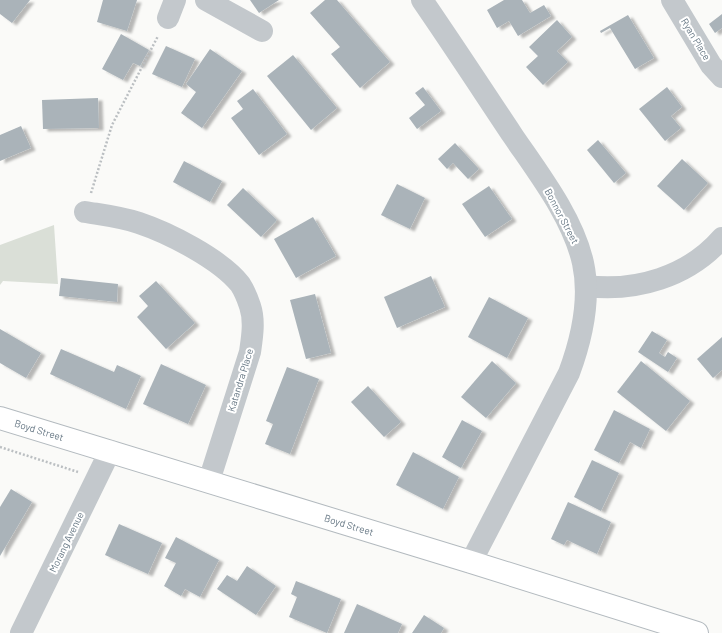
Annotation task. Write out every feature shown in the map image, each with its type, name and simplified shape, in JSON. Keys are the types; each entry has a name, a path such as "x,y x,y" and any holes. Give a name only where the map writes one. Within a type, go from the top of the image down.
{"main road":[{"name":"Boyd Street","path":"0,418 209,481 697,633"}],"street":[{"path":"206,0 262,31"},
{"name":"Bonnor Street","path":"422,0 552,196 574,235 583,262 586,286 585,313 576,355 569,373 471,562"},
{"name":"Ryan Place","path":"672,0 711,65 722,77"},
{"name":"Katandra Place","path":"84,212 115,216 139,223 168,236 222,266 240,285 251,307 253,332 250,352 209,481"},
{"path":"586,286 606,288 656,281 681,270 701,258 722,238"},
{"name":"Morang Avenue","path":"21,633 98,479 110,451"}],"path":[{"path":"84,212 112,125 171,9"},
{"path":"0,447 98,479"}],"shaded area":[{"path":"54,225 58,284 3,281 0,285 0,245"}],"building":[{"path":"0,0 30,0 12,23 0,14"},
{"path":"103,0 137,0 127,31 97,22"},
{"path":"250,0 279,0 259,13"},
{"path":"325,0 337,0 390,62 360,88 331,54 340,47 310,13"},
{"path":"504,0 522,0 530,13 544,5 551,16 518,36 509,21 497,28 487,10"},
{"path":"722,14 722,28 715,33 709,24"},
{"path":"628,15 654,58 635,69 610,28 601,33 600,31"},
{"path":"557,20 572,37 557,51 568,62 543,85 526,67 538,56 529,47"},
{"path":"121,34 149,50 140,66 133,63 123,80 102,69"},
{"path":"166,46 195,59 182,87 152,74"},
{"path":"210,49 242,71 202,128 181,113 196,92 186,84"},
{"path":"293,55 337,108 311,130 267,76"},
{"path":"423,87 441,111 417,129 409,118 425,105 415,93"},
{"path":"667,87 682,107 671,116 681,128 665,141 639,109"},
{"path":"253,89 287,134 259,155 231,118 243,109 237,101"},
{"path":"98,98 99,128 43,129 42,100"},
{"path":"21,126 31,148 0,161 0,135"},
{"path":"598,140 626,173 614,183 587,150"},
{"path":"455,143 479,169 468,179 453,163 447,169 438,159"},
{"path":"682,159 708,183 684,210 657,186"},
{"path":"184,161 222,181 210,202 173,182"},
{"path":"397,184 425,198 410,229 381,215"},
{"path":"489,186 512,219 485,237 462,204"},
{"path":"243,188 277,220 261,237 227,205"},
{"path":"313,217 336,256 296,278 274,239"},
{"path":"431,276 445,307 397,328 384,297"},
{"path":"61,278 118,284 117,302 59,296"},
{"path":"156,281 195,323 166,349 137,317 148,306 139,296"},
{"path":"315,294 331,353 306,359 290,300"},
{"path":"489,297 528,318 507,358 468,337"},
{"path":"0,329 41,353 26,378 0,363"},
{"path":"652,331 667,340 659,353 665,357 668,352 677,358 668,372 638,352"},
{"path":"722,337 722,370 713,378 697,359"},
{"path":"61,349 114,372 117,365 141,376 126,409 50,374"},
{"path":"492,361 516,383 486,418 461,397"},
{"path":"641,361 690,401 666,431 617,392"},
{"path":"161,364 206,385 188,424 143,404"},
{"path":"287,367 319,379 290,454 265,444 273,424 266,421"},
{"path":"368,386 401,422 384,437 351,402"},
{"path":"614,410 650,429 641,448 630,442 619,463 594,450"},
{"path":"462,420 482,431 461,468 442,457"},
{"path":"413,452 459,477 443,509 396,485"},
{"path":"592,460 619,473 601,511 574,497"},
{"path":"11,489 32,502 0,556 0,507"},
{"path":"568,502 611,522 597,554 567,540 564,545 551,539"},
{"path":"119,524 162,543 148,574 105,555"},
{"path":"176,537 219,560 200,597 185,589 181,596 164,586 176,563 165,558"},
{"path":"247,566 276,586 256,615 217,589 227,575 237,581"},
{"path":"296,581 341,599 327,633 289,617 297,597 291,594"},
{"path":"357,604 402,624 398,633 344,633"},
{"path":"424,615 444,628 441,633 412,633"}]}
